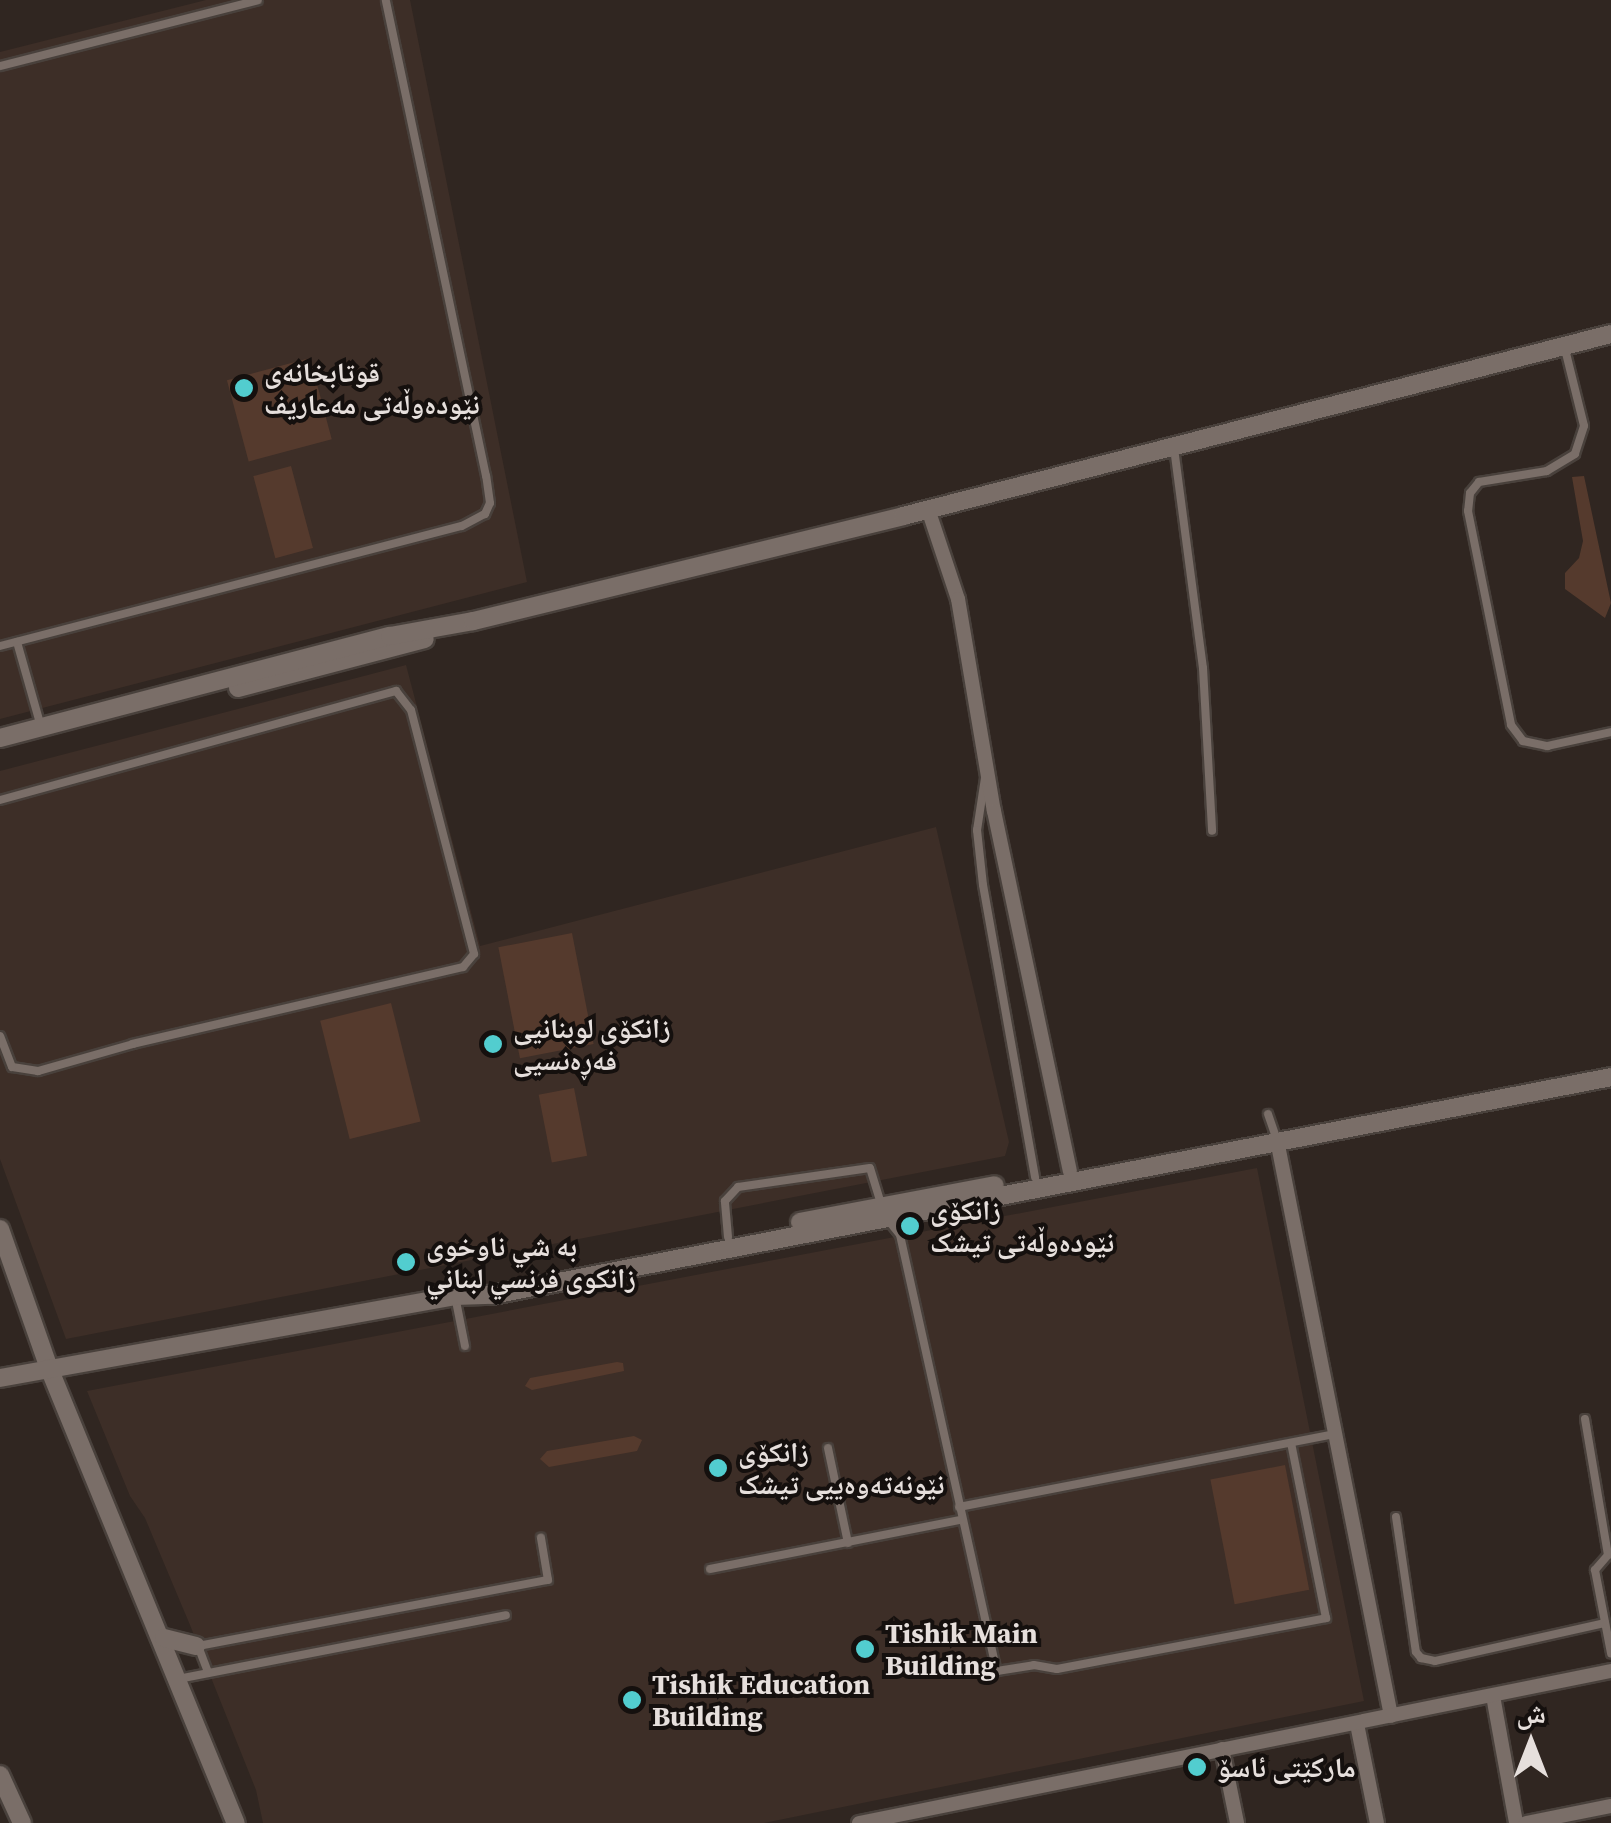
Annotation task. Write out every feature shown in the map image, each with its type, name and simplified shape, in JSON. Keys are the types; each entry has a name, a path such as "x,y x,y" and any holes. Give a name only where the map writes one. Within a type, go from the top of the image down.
{"street":[{"path":"0,738 43,733 394,648 473,621 1611,334"},
{"path":"928,509 958,599 986,769 1070,1170"},
{"path":"0,750 43,733"},
{"path":"455,1296 489,1283 728,1237 884,1212 1611,1077"},
{"path":"0,1378 455,1296 492,1294 1070,1170 1221,1143 1277,1140"},
{"path":"1277,1140 1391,1716"},
{"path":"0,1229 49,1368 236,1823"},
{"path":"166,1645 197,1646"},
{"path":"859,1823 924,1816 1222,1749 1611,1671"},
{"path":"1494,1696 1516,1823"},
{"path":"1357,1724 1376,1823"},
{"path":"1222,1749 1237,1823"},
{"path":"0,1775 22,1823"},
{"path":"1526,1823 1611,1806"}],"lane":[{"path":"0,66 258,0"},
{"path":"0,646 462,526 485,514 490,504 486,476 386,0"},
{"path":"1564,345 1584,426 1575,454 1547,471 1479,482 1470,493 1468,511 1511,725 1523,741 1548,746 1611,732"},
{"path":"1172,444 1180,473 1202,668 1212,832"},
{"path":"16,642 43,733"},
{"path":"0,800 396,691 411,710 474,954 463,967 133,1044 38,1071 12,1067 0,1036"},
{"path":"986,769 977,830 983,885 1035,1178"},
{"path":"1268,1114 1277,1140"},
{"path":"728,1237 724,1201 738,1188 870,1168 884,1212 900,1235 960,1520 997,1671 1034,1664 1057,1669 1326,1618 1292,1443"},
{"path":"455,1296 465,1346"},
{"path":"1584,1418 1608,1555 1595,1570 1611,1653"},
{"path":"959,1508 1334,1434"},
{"path":"828,1448 848,1543"},
{"path":"1396,1516 1416,1652 1421,1658 1435,1661 1605,1624"},
{"path":"710,1569 960,1520"},
{"path":"208,1672 197,1646 548,1580 540,1538"},
{"path":"178,1679 506,1614"}],"shaded area":[{"name":"قوتابخانەی نێودەوڵەتی مەعاریف","path":"206,0 410,0 527,582 0,719 0,52"},
{"path":"310,358 332,439 249,461 227,380"},
{"path":"291,466 313,548 275,558 253,476"},
{"path":"1584,476 1611,603 1605,618 1565,589 1565,573 1579,558 1583,541 1572,477"},
{"name":"زانکۆی لوبنانیی فەڕەنسیی","path":"406,665 480,946 936,827 1009,1142 1005,1156 66,1339 0,1159 0,771"},
{"path":"572,933 594,1044 520,1058 498,947"},
{"path":"391,1003 421,1121 350,1139 320,1021"},
{"path":"574,1088 587,1156 552,1163 539,1095"},
{"name":"زانکۆی نێونەتەوەییی تیشک","path":"1257,1168 1364,1701 764,1823 263,1823 256,1790 190,1625 87,1391"},
{"path":"623,1363 624,1371 532,1390 525,1386 530,1378"},
{"path":"634,1436 642,1440 637,1451 549,1467 540,1459 547,1451"},
{"path":"1285,1465 1309,1590 1235,1604 1210,1480"}],"place":[{"name":"قوتابخانەی نێودەوڵەتی مەعاریف","path":"244,388"},
{"name":"زانکۆی لوبنانیی فەڕەنسیی","path":"493,1044"},
{"name":"زانکۆی نێودەوڵەتی تیشک","path":"910,1226"},
{"name":"به شي ناوخوى زانكوى فرنسي لبناني","path":"406,1262"},
{"name":"زانکۆی نێونەتەوەییی تیشک","path":"718,1468"},
{"name":"Tishik Main Building","path":"865,1649"},
{"name":"Tishik Education Building","path":"632,1700"},
{"name":"مارکێتی ئاسۆ","path":"1197,1767"}]}
